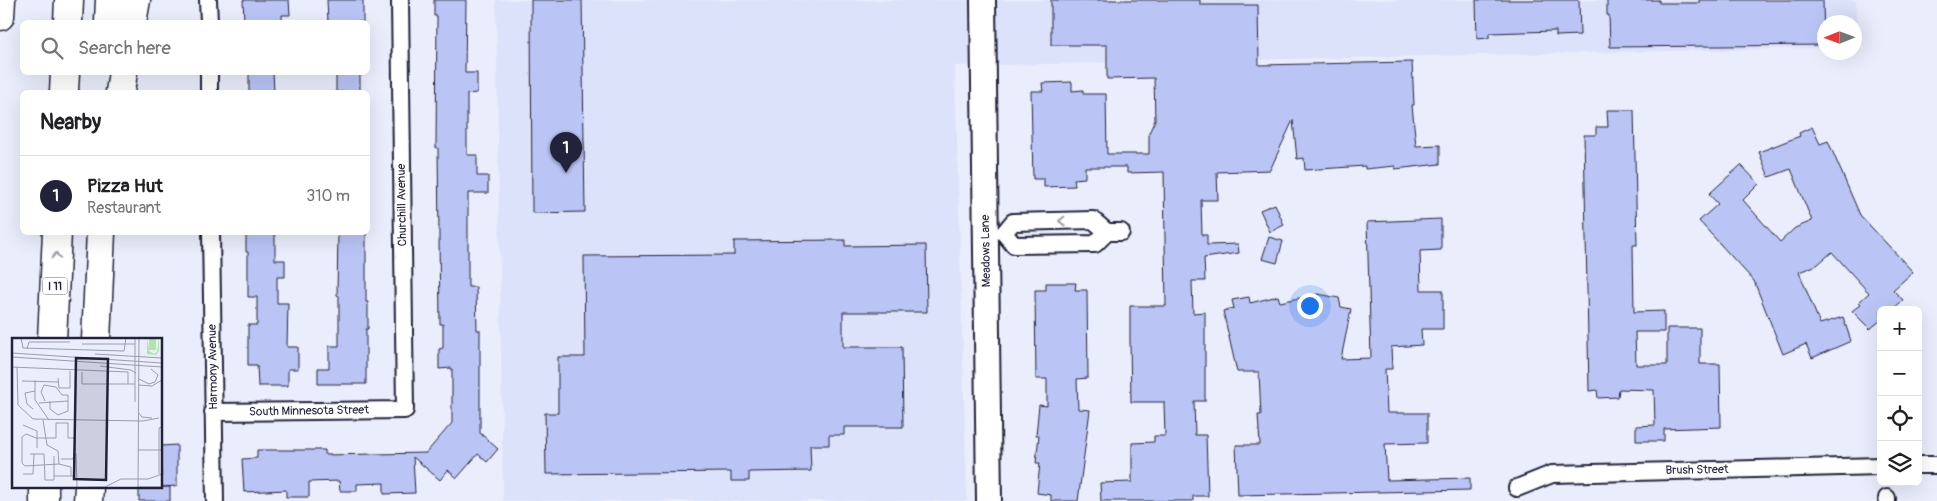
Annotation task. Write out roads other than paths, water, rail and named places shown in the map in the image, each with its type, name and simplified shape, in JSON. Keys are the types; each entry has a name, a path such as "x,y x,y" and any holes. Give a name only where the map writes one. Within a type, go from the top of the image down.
{"highway":[{"path":"0,16 1,0"},
{"path":"68,20 69,0"},
{"path":"109,20 110,0"},
{"path":"132,20 136,0"},
{"path":"64,90 66,75"},
{"path":"107,90 108,75"},
{"path":"120,90 123,75"},
{"name":"I 11","path":"52,338 57,235"},
{"path":"96,338 101,235"},
{"path":"44,488 44,501"},
{"path":"88,488 88,501"}],"street":[{"path":"208,0 208,20"},
{"name":"Churchill Avenue","path":"400,0 405,410"},
{"name":"Meadows Lane","path":"983,0 995,234 989,501"},
{"path":"209,75 209,90"},
{"path":"1093,220 1114,232 1095,244 1014,245 995,234 1013,222 1093,220"},
{"name":"Harmony Avenue","path":"211,235 215,501"},
{"name":"South Minnesota Street","path":"213,412 405,410"},
{"path":"1922,465 1937,464"},
{"name":"Brush Street","path":"1517,488 1552,474 1877,466"}],"place":[{"name":"Pizza Hut","path":"566,173"}]}
